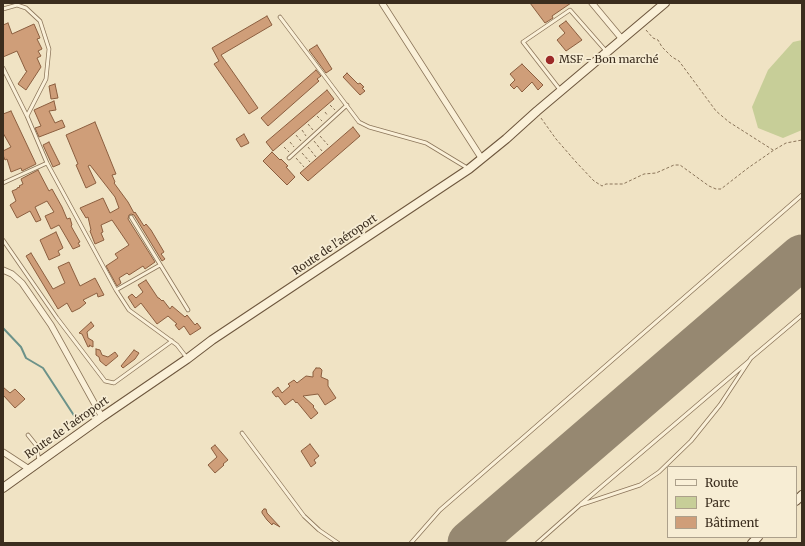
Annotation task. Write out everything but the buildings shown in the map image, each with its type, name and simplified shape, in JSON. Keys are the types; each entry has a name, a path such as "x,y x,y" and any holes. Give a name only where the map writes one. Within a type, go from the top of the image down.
{"street":[{"path":"382,3 482,159"},
{"path":"592,3 622,40"},
{"name":"Route de l'aéroport","path":"3,488 212,340 469,169 665,3"},
{"path":"3,270 12,274 22,283 52,325 102,418"},
{"path":"3,452 29,469"}],"lane":[{"path":"3,9 17,5 26,8 40,21 49,48 46,80 27,116"},
{"path":"561,91 523,42 570,10 607,52"},
{"path":"280,17 359,122 369,127 426,143 469,169"},
{"path":"3,68 27,116 47,164 116,290 129,310 177,345 187,359"},
{"path":"291,156 346,106"},
{"path":"3,182 47,164"},
{"path":"411,543 440,510 802,195"},
{"path":"131,217 188,310"},
{"path":"3,240 57,318 105,382 114,383 172,341"},
{"path":"116,290 160,265"},
{"path":"537,543 802,315"},
{"path":"580,506 640,485 659,472 679,454 704,426 720,405 751,358"},
{"path":"242,433 304,516 319,530 338,543"},
{"path":"28,435 36,445 39,462"}],"path":[{"path":"640,24 653,38 658,40 662,47 672,57 679,61 716,111 729,122 774,150"},
{"path":"330,105 338,114"},
{"path":"537,111 556,139 594,182 602,186 606,184 623,184 644,174 656,173 674,165 680,165 709,186 716,189 721,189 774,150 786,144 802,140"},
{"path":"318,116 325,125"},
{"path":"308,124 328,145"},
{"path":"302,130 322,151"},
{"path":"296,135 316,156"},
{"path":"290,142 310,162"},
{"path":"284,147 291,156 304,167"}],"green space":[{"path":"802,40 802,130 783,138 758,128 752,107 768,70 793,42"}],"waterway":[{"path":"3,328 21,347 26,358 43,368 75,417"}],"runway":[{"path":"470,543 802,257"}],"place":[{"name":"MSF - Bon marché","path":"550,60"}]}
